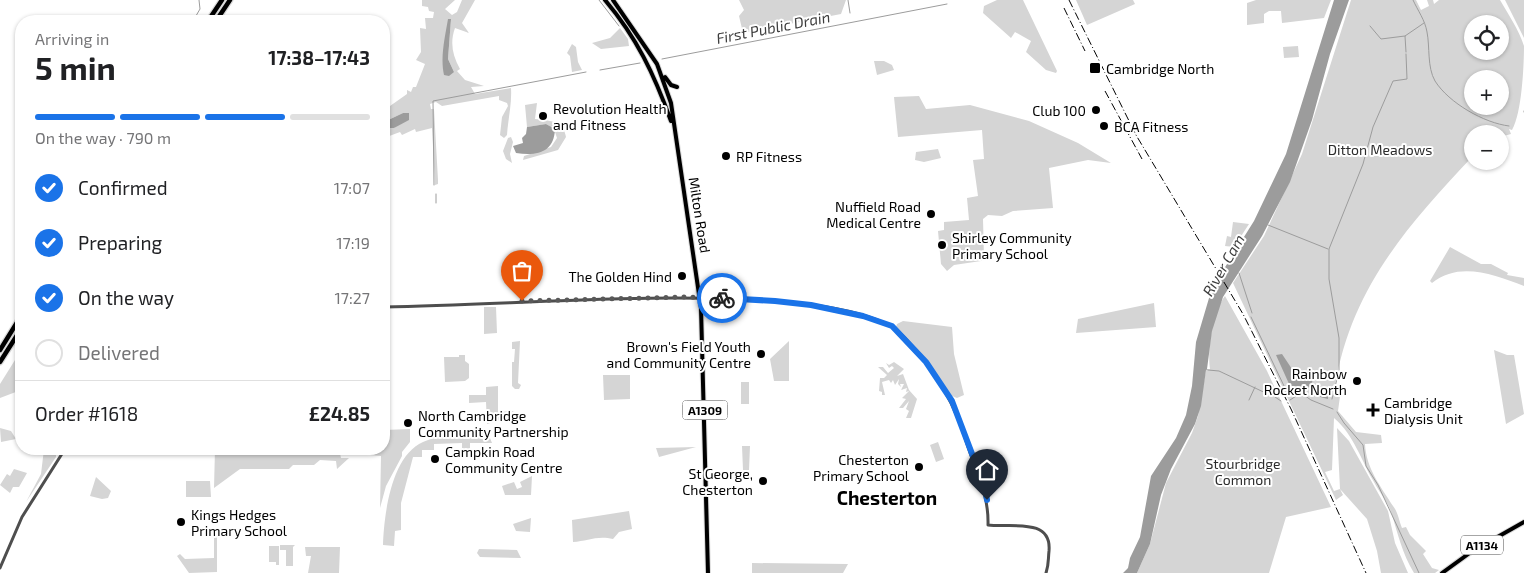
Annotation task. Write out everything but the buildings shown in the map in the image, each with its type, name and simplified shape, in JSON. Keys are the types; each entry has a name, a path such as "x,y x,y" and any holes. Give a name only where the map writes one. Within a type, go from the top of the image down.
{"highway":[{"path":"212,15 222,0"},
{"path":"220,15 230,0"},
{"path":"0,350 15,326"},
{"path":"0,362 15,339"}],"main road":[{"name":"Milton Road","path":"605,0 621,19 640,48 656,78 675,130"},
{"name":"Milton Road","path":"613,0 659,69 667,90 675,130 700,297 706,419 708,573"},
{"name":"A1309","path":"625,16 639,40 640,48"},
{"name":"A1309","path":"659,69 668,83 677,88"},
{"name":"A1309","path":"667,90 665,94 669,113"},
{"name":"A1134","path":"1442,573 1471,552 1524,522"}],"street":[{"path":"390,307 540,300 700,297 811,305 863,316 892,326 926,362 952,401 985,488 988,524 1033,526 1040,529 1048,538 1050,563 1046,573"},
{"path":"0,568 22,517 61,455"}],"green space":[{"path":"422,0 455,0 445,9 452,15 457,12 462,0 475,0 462,23 469,33 455,28 453,33 453,49 460,69 457,71 465,80 484,86 471,87 475,94 511,88 507,135 504,138 500,135 502,117 508,106 507,103 499,100 499,96 442,106 436,102 430,104 431,109 434,109 438,180 438,184 435,185 432,128 416,132 415,129 402,135 400,132 390,136 390,128 394,128 409,114 403,113 390,119 390,106 407,94 407,90 411,92 413,87 416,87 425,64 416,60 421,52 420,28 426,29 425,18 433,18 434,12 429,11 428,7 422,6","holes":["451,19 448,59 454,72 443,68 444,46"]},
{"path":"739,0 846,0 841,14 743,33 739,16 744,10"},
{"path":"997,0 1023,0 1057,71 1056,73 1046,70 1026,52 1031,41 1015,32 1011,38 983,13 984,6"},
{"path":"1076,0 1133,0 1135,4 1087,25"},
{"path":"1256,0 1331,0 1324,18 1282,23 1281,11 1269,11 1264,14 1264,23 1247,25 1247,3"},
{"name":"Ditton Meadows","path":"1351,0 1416,0 1421,10 1429,6 1427,0 1433,0 1434,4 1439,0 1500,0 1509,15 1464,15 1464,60 1509,60 1509,16 1524,46 1520,101 1512,130 1509,129 1509,125 1464,125 1464,166 1404,234 1368,289 1354,319 1343,351 1335,386 1341,389 1338,411 1356,432 1381,435 1382,443 1365,444 1371,469 1396,511 1402,528 1406,527 1410,535 1426,551 1423,554 1432,568 1439,570 1435,573 1414,573 1403,551 1388,504 1376,486 1347,432 1334,418 1332,470 1325,472 1334,491 1340,489 1343,495 1336,500 1233,283 1264,236 1302,154"},
{"path":"1505,0 1524,0 1524,38"},
{"path":"620,28 628,39 629,46 601,49 592,43 610,38"},
{"path":"572,44 576,47 578,62 582,70 572,72 570,56 567,53"},
{"path":"1298,46 1299,57 1284,58 1283,47"},
{"path":"874,61 884,61 892,65 894,70 877,75"},
{"path":"919,96 926,109 970,105 1029,121 1078,143 1111,163 1088,160 1049,168 1053,208 1013,211 1002,216 988,215 983,219 984,259 954,265 947,271 941,264 938,231 944,230 944,222 969,220 967,198 978,196 973,160 984,159 982,130 898,137 894,97"},
{"path":"537,103 535,119 555,122 565,132 566,137 558,150 523,160 524,156 551,147 557,138 553,126 551,127 546,124 527,127 525,105"},
{"path":"511,137 513,142 510,154 512,163 506,159 503,151 508,138"},
{"path":"938,149 941,158 924,162 915,160 916,152"},
{"path":"1233,222 1249,224 1234,247 1225,246 1227,236 1231,237"},
{"path":"1450,247 1481,264 1491,264 1508,273 1507,275 1524,278 1524,286 1489,274 1466,271 1443,276 1432,283 1430,281"},
{"name":"Stourbridge Common","path":"1225,296 1267,371 1331,507 1286,517 1269,573 1137,573 1150,544 1166,483 1192,433 1198,416 1206,370 1210,369 1210,342 1214,321"},
{"path":"1154,303 1156,327 1076,333 1078,319"},
{"path":"484,307 496,307 497,333 484,334"},
{"path":"903,321 952,327 954,354 964,395 957,398 952,396 927,362 896,327 897,324"},
{"path":"520,341 518,383 521,385 519,389 515,389 512,386 512,362 514,362 515,349 512,349 512,342"},
{"path":"789,341 789,381 774,381 770,359"},
{"path":"1494,350 1507,355 1514,355 1524,414 1506,424"},
{"path":"459,355 465,355 465,361 469,364 469,378 465,381 445,382 444,357 459,357"},
{"path":"15,360 15,392 0,398 0,384"},
{"path":"894,362 904,369 897,376 903,374 909,390 917,399 911,418 906,418 909,411 906,409 909,401 903,408 899,408 906,399 902,398 909,391 906,392 907,388 901,390 904,384 900,384 901,387 898,384 899,379 895,385 893,380 891,383 889,380 882,382 885,395 882,395 882,392 879,391 880,378 884,378 887,375 878,367 883,367 888,373 894,368 892,366 889,368 886,363 889,365"},
{"path":"603,375 630,375 630,399 604,400"},
{"path":"741,382 749,382 749,404 741,404"},
{"path":"498,386 498,412 514,411 500,420 487,424 486,402 469,403 469,395 486,395 486,387"},
{"path":"0,428 11,431 15,439 1,442"},
{"path":"1337,428 1349,441 1388,511 1395,543 1408,573 1381,573 1377,551 1367,519 1340,489"},
{"path":"410,429 410,442 402,452 402,456 386,486 380,508 381,456 370,455 390,455 390,430"},
{"path":"487,431 492,443 470,443 470,450 462,450 462,443 434,444 434,450 422,450 422,457 413,457 401,503 401,530 395,531 394,546 383,545 385,518 391,488 403,460 412,449 423,442 437,438"},
{"path":"938,442 944,459 936,462 930,445"},
{"path":"742,446 750,446 749,470 743,470"},
{"path":"696,447 659,457 656,448"},
{"path":"43,455 56,455 26,502 41,474"},
{"path":"215,455 340,455 341,458 349,458 337,469 336,461 320,460 314,465 293,465 289,469 240,469 214,488"},
{"path":"14,469 27,473 19,487 13,487 10,493 0,485 7,474 10,476"},
{"path":"532,476 531,495 505,495 502,486 514,482 517,489 522,487 520,482"},
{"path":"96,477 111,491 108,498 102,499 90,496"},
{"path":"186,481 210,481 211,497 186,497"},
{"path":"629,511 632,529 619,532 613,539 597,538 573,542 572,520"},
{"path":"531,518 530,532 516,531 513,524"},
{"path":"214,537 217,537 217,572 189,573 177,556 180,554 185,559 214,558"},
{"path":"280,545 295,545 293,547 293,566 286,566 286,550 280,550"},
{"path":"269,546 279,546 279,565 276,565 276,562 269,562"},
{"path":"305,547 340,547 339,573 308,573 311,556 306,556"},
{"path":"479,549 517,550 521,558 480,557 477,553"},
{"path":"752,563 848,564 843,573 752,573"}],"shaded area":[{"path":"1334,0 1349,0 1330,54 1312,120 1290,182 1262,236 1223,297 1212,331 1207,369 1209,369 1206,370 1201,406 1195,424 1171,469 1161,495 1150,544 1137,573 1123,573 1128,568 1130,558 1140,537 1151,476 1176,438 1186,415 1192,386 1196,342 1212,288 1254,221 1286,154"},
{"path":"448,19 451,19 448,59 454,72 449,76 444,75 443,61 443,47"},
{"path":"403,113 409,113 409,120 394,128 390,128 390,119"},
{"path":"546,124 555,129 554,137 548,148 531,154 516,153 513,146 523,143 522,138 526,134 527,127"},
{"path":"1282,354 1296,375 1313,380 1308,390 1290,386 1276,355"},
{"path":"1316,384 1328,390 1328,399 1316,396 1311,392"}],"waterway":[{"path":"196,15 200,9 199,0"},
{"path":"599,0 619,26"},
{"name":"First Public Drain","path":"848,0 850,13"},
{"path":"1413,0 1426,28 1432,75 1435,81 1449,97 1468,111 1489,121 1504,125"},
{"name":"First Public Drain","path":"662,59 947,4"},
{"path":"1406,52 1405,36 1424,23"},
{"path":"1370,26 1381,39 1405,36"},
{"path":"1332,399 1339,371 1339,338 1329,279 1329,249 1363,164 1373,127 1393,81 1407,79 1406,54"},
{"path":"600,70 640,63"},
{"name":"First Public Drain","path":"434,185 433,101 586,72"},
{"path":"436,194 436,203"},
{"path":"1268,225 1328,249"},
{"path":"1239,273 1252,313"},
{"path":"1251,317 1285,388 1296,396"},
{"path":"1208,370 1219,371 1272,396"},
{"path":"1249,400 1255,387"},
{"path":"1290,400 1301,393 1311,400 1333,409"},
{"path":"1275,397 1281,401"},
{"path":"1337,412 1363,445 1366,466 1378,485 1419,573"}],"railway":[{"path":"1069,0 1136,135 1243,314 1291,409 1366,573"},
{"path":"1064,8 1085,51"},
{"path":"1105,91 1142,159"}],"way so far":[{"path":"522,301 688,297 722,298"}],"place":[{"name":"Cambridge North","path":"1095,68"},
{"name":"Club 100","path":"1096,110"},
{"name":"Revolution Health and Fitness","path":"543,116"},
{"name":"BCA Fitness","path":"1104,126"},
{"name":"RP Fitness","path":"726,156"},
{"name":"Nuffield Road Medical Centre","path":"931,214"},
{"name":"Shirley Community Primary School","path":"942,245"},
{"name":"The Golden Hind","path":"682,276"},
{"name":"Brown's Field Youth and Community Centre","path":"761,354"},
{"name":"Rainbow Rocket North","path":"1357,381"},
{"name":"Cambridge Dialysis Unit","path":"1373,410"},
{"name":"North Cambridge Community Partnership","path":"408,423"},
{"name":"Campkin Road Community Centre","path":"435,459"},
{"name":"Chesterton Primary School","path":"919,467"},
{"name":"St George, Chesterton","path":"763,481"},
{"name":"Kings Hedges Primary School","path":"181,522"}],"district":[{"name":"Chesterton","path":"887,497"}],"route":[{"path":"722,298 793,302 863,316 892,326 926,362 952,401 985,488 987,500"}],"water label":[{"name":"River Cam","path":"1223,265"}]}
